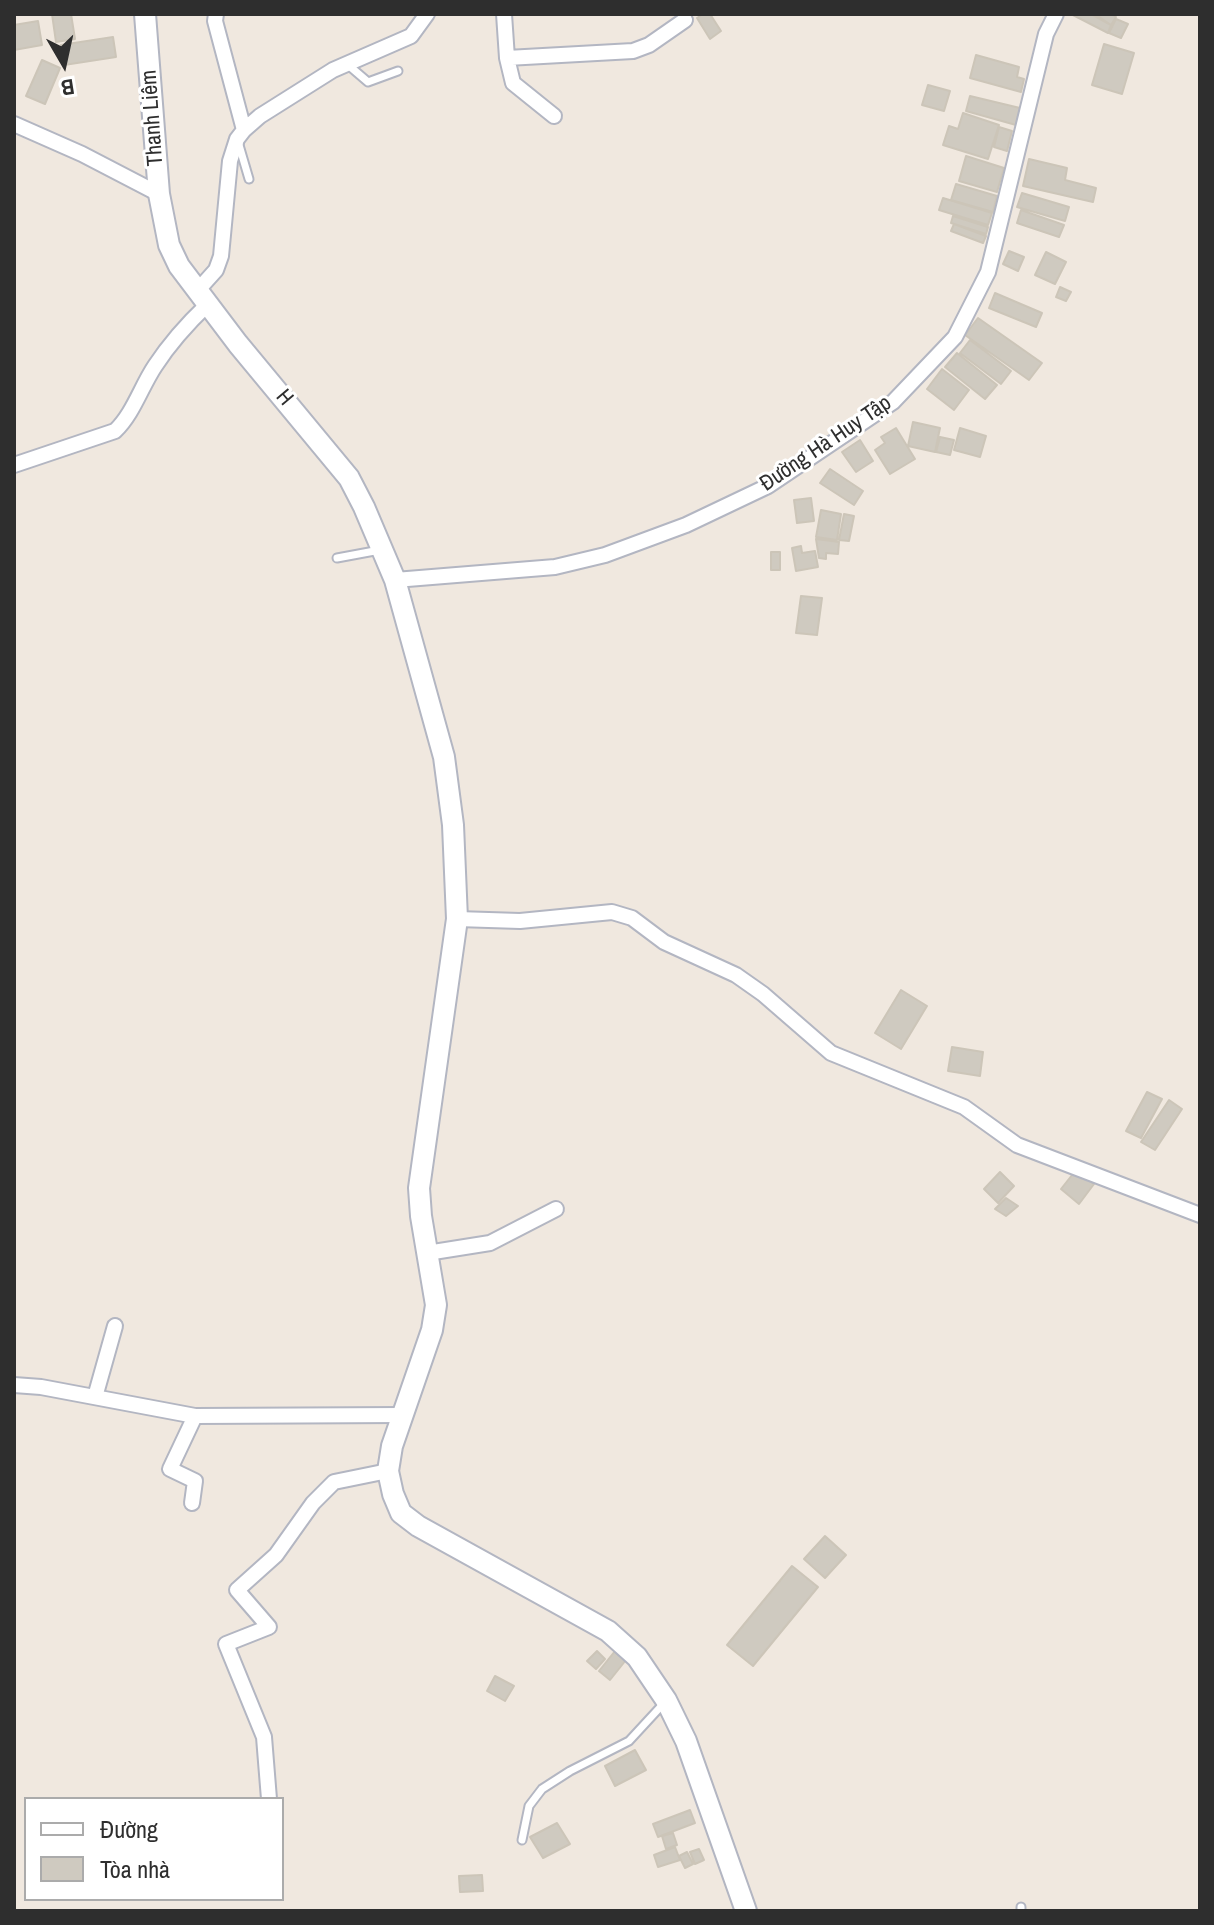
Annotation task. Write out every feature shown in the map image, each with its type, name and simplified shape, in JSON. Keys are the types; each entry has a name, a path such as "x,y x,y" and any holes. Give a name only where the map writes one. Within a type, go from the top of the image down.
{"street":[{"name":"Thanh Liêm","path":"145,14 163,221"},
{"path":"216,14 240,134"},
{"path":"14,465 115,431 203,297 216,270 221,256 230,161 240,134 260,116 347,64 411,36 427,14"},
{"path":"504,14 507,58 513,83 554,116"},
{"name":"Đường Hà Huy Tập","path":"395,580 555,567 605,555 686,525 768,486 893,402 955,337 988,272 1046,34 1056,14"},
{"path":"507,58 633,51 649,45 685,20"},
{"path":"14,124 82,154 159,194"},
{"name":"H","path":"163,221 179,266 349,478 395,580 444,757 453,825 457,919 419,1188 436,1305 432,1330 392,1446 388,1471"},
{"path":"457,919 520,921 612,912 632,918 664,942 736,975 763,994 831,1053 964,1107 1017,1145 1200,1215"},
{"path":"427,1253 490,1243 556,1209"},
{"path":"95,1397 115,1326"},
{"path":"14,1385 41,1387 195,1416 403,1415"},
{"path":"192,1503 195,1481 170,1469 195,1416"},
{"path":"269,1797 264,1737 226,1644 269,1627 237,1590 276,1555 313,1503 334,1482 388,1471 401,1513 418,1526 608,1631 637,1657 666,1700 686,1741 746,1911"}],"lane":[{"path":"347,64 368,82 398,71"},
{"path":"240,134 249,179"},
{"path":"337,558 382,550"},
{"path":"522,1840 529,1806 542,1789 629,1741 666,1700"}],"building":[{"path":"52,14 71,14 75,39 56,42"},
{"path":"710,14 721,31 710,39 697,18"},
{"path":"1071,14 1091,14 1111,25 1108,33"},
{"path":"1095,14 1111,14 1116,17 1111,25"},
{"path":"1116,19 1128,24 1121,38 1109,33"},
{"path":"38,21 42,45 14,50 14,25"},
{"path":"113,37 116,57 64,65 61,45"},
{"path":"1104,44 1134,53 1122,94 1092,85"},
{"path":"976,55 1019,67 1017,77 1024,79 1021,92 970,78"},
{"path":"42,60 60,68 45,104 26,96"},
{"path":"928,85 950,91 944,111 922,105"},
{"path":"970,96 1020,108 1016,125 966,111"},
{"path":"963,113 999,125 988,159 943,145 949,126 958,129"},
{"path":"999,127 1012,131 1007,151 994,147"},
{"path":"966,156 1004,168 997,192 959,181"},
{"path":"1029,159 1067,168 1065,180 1096,188 1093,202 1023,186"},
{"path":"956,184 997,196 993,212 951,200"},
{"path":"1022,193 1069,207 1065,221 1017,207"},
{"path":"943,198 992,213 988,225 939,210"},
{"path":"1021,210 1064,225 1059,237 1017,223"},
{"path":"953,216 988,227 986,234 951,223"},
{"path":"954,224 986,236 983,243 951,231"},
{"path":"1009,251 1024,257 1018,271 1003,264"},
{"path":"1046,252 1066,262 1055,284 1035,275"},
{"path":"1060,287 1071,292 1066,301 1056,297"},
{"path":"995,293 1042,313 1036,327 989,308"},
{"path":"978,318 1042,363 1029,380 965,335"},
{"path":"970,340 1011,371 1001,384 960,353"},
{"path":"957,353 997,385 985,399 945,367"},
{"path":"942,369 969,390 954,410 927,389"},
{"path":"913,422 940,428 935,452 908,446"},
{"path":"896,428 915,459 890,474 875,450 885,443 881,437"},
{"path":"960,428 986,436 980,457 954,450"},
{"path":"940,437 954,440 950,455 936,452"},
{"path":"860,440 873,461 856,472 842,452"},
{"path":"830,469 863,491 854,505 820,483"},
{"path":"811,498 814,521 797,523 794,500"},
{"path":"821,510 841,514 837,540 816,537"},
{"path":"844,514 854,516 849,541 839,540"},
{"path":"816,539 839,542 838,554 826,553 826,559 819,558"},
{"path":"801,546 802,553 815,551 818,567 796,571 792,548"},
{"path":"771,552 780,552 780,570 771,570"},
{"path":"801,596 822,598 817,635 796,633"},
{"path":"901,990 927,1006 901,1049 875,1033"},
{"path":"952,1047 983,1052 980,1076 948,1071"},
{"path":"1147,1092 1162,1099 1141,1138 1126,1131"},
{"path":"1169,1100 1182,1109 1155,1150 1141,1142"},
{"path":"1076,1170 1094,1184 1079,1204 1061,1189"},
{"path":"1000,1172 1014,1186 998,1203 984,1189"},
{"path":"1006,1198 1018,1206 1006,1216 995,1209"},
{"path":"825,1536 846,1555 825,1578 804,1559"},
{"path":"792,1566 818,1587 753,1666 727,1645"},
{"path":"619,1646 630,1655 610,1680 599,1671"},
{"path":"597,1651 605,1659 596,1669 587,1661"},
{"path":"495,1676 514,1686 505,1701 487,1691"},
{"path":"635,1750 646,1770 615,1786 605,1766"},
{"path":"690,1810 695,1823 658,1837 653,1824"},
{"path":"557,1823 570,1844 543,1858 530,1837"},
{"path":"673,1833 677,1845 666,1849 662,1836"},
{"path":"675,1847 680,1860 658,1867 654,1855"},
{"path":"699,1849 704,1860 695,1864 690,1852"},
{"path":"687,1852 693,1864 685,1868 679,1856"},
{"path":"482,1875 483,1891 460,1892 459,1876"}]}
